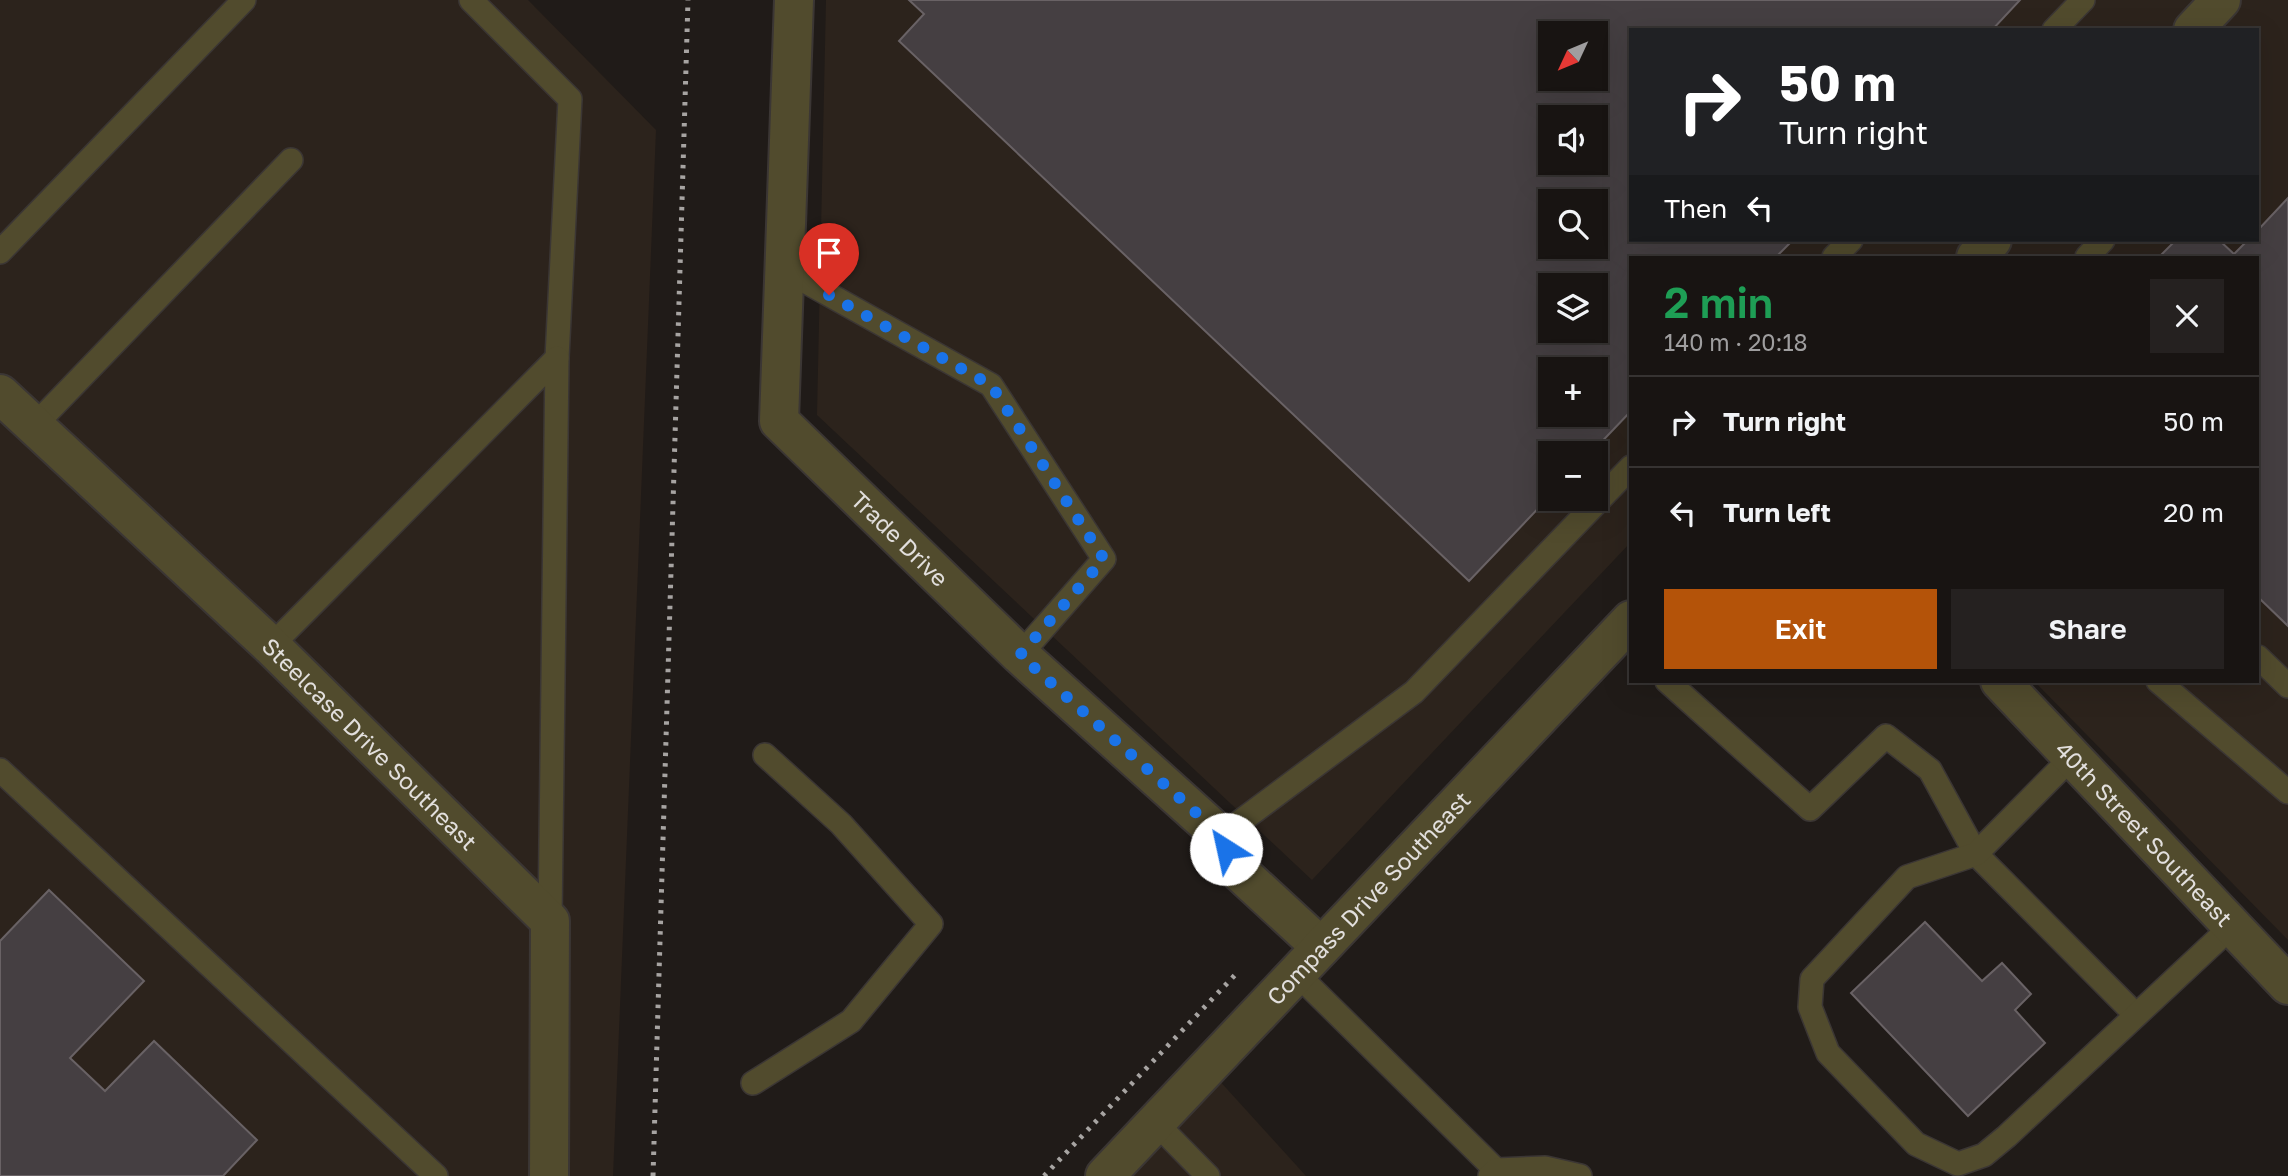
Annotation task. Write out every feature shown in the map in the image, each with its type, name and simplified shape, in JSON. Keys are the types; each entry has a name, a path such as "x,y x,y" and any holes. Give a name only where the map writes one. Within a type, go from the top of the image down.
{"street":[{"name":"Trade Drive","path":"794,0 779,421 1020,655 1222,836 1230,863 1309,960"},
{"path":"2195,28 2221,0"},
{"path":"1977,256 1990,242"},
{"name":"Steelcase Drive Southeast","path":"0,394 271,646 550,921"},
{"name":"Compass Drive Southeast","path":"1105,1176 1309,960 1626,634"},
{"name":"40th Street Southeast","path":"2002,683 2288,985"},
{"path":"549,1176 550,921"}],"lane":[{"path":"0,252 244,0"},
{"path":"471,0 570,99 557,358 550,921"},
{"path":"2056,28 2083,0"},
{"path":"35,425 291,160"},
{"path":"1835,256 1849,242"},
{"path":"2088,256 2102,242"},
{"path":"783,269 991,385 1104,559 1020,655"},
{"path":"271,646 557,358"},
{"path":"1222,836 1414,692 1629,469"},
{"path":"2259,658 2288,686"},
{"path":"1669,683 1810,808 1886,736 1930,770 1976,854 2136,1015"},
{"path":"2160,683 2288,792"},
{"path":"753,1083 851,1021 931,924 841,824 765,755"},
{"path":"2073,757 1976,854 1907,877 1812,979 1810,1007 1828,1053 1916,1144 1958,1164 1984,1155 2232,926"},
{"path":"0,770 436,1176"},
{"path":"1309,960 1496,1174 1545,1168 1580,1176"},
{"path":"1155,1122 1208,1176"}],"shaded area":[{"path":"0,0 528,0 656,130 613,1176 0,1176"},
{"path":"826,0 2288,0 2288,940 2036,683 2259,683 2259,256 1629,256 1629,544 1312,880 817,415"},
{"path":"1217,1078 1306,1176 1124,1176"}],"building":[{"path":"909,0 2020,0 1994,28 1629,28 1629,242 1791,242 1777,256 1629,256 1629,413 1602,441 1538,441 1538,509 1469,581 899,41 924,14"},
{"path":"2288,198 2288,626 2259,598 2259,256 2160,256 2174,242 2221,242 2234,254 2246,242 2259,242 2259,229"},
{"path":"49,890 144,981 70,1058 105,1091 154,1041 257,1140 223,1176 0,1176 0,941"},
{"path":"1925,922 1982,981 2002,963 2031,994 2015,1010 2045,1043 1968,1116 1851,993"}],"railway":[{"path":"653,1176 688,0"},
{"path":"1044,1176 1235,975"}],"route":[{"path":"829,295 991,385 1104,559 1020,655 1222,836 1226,849"}]}
